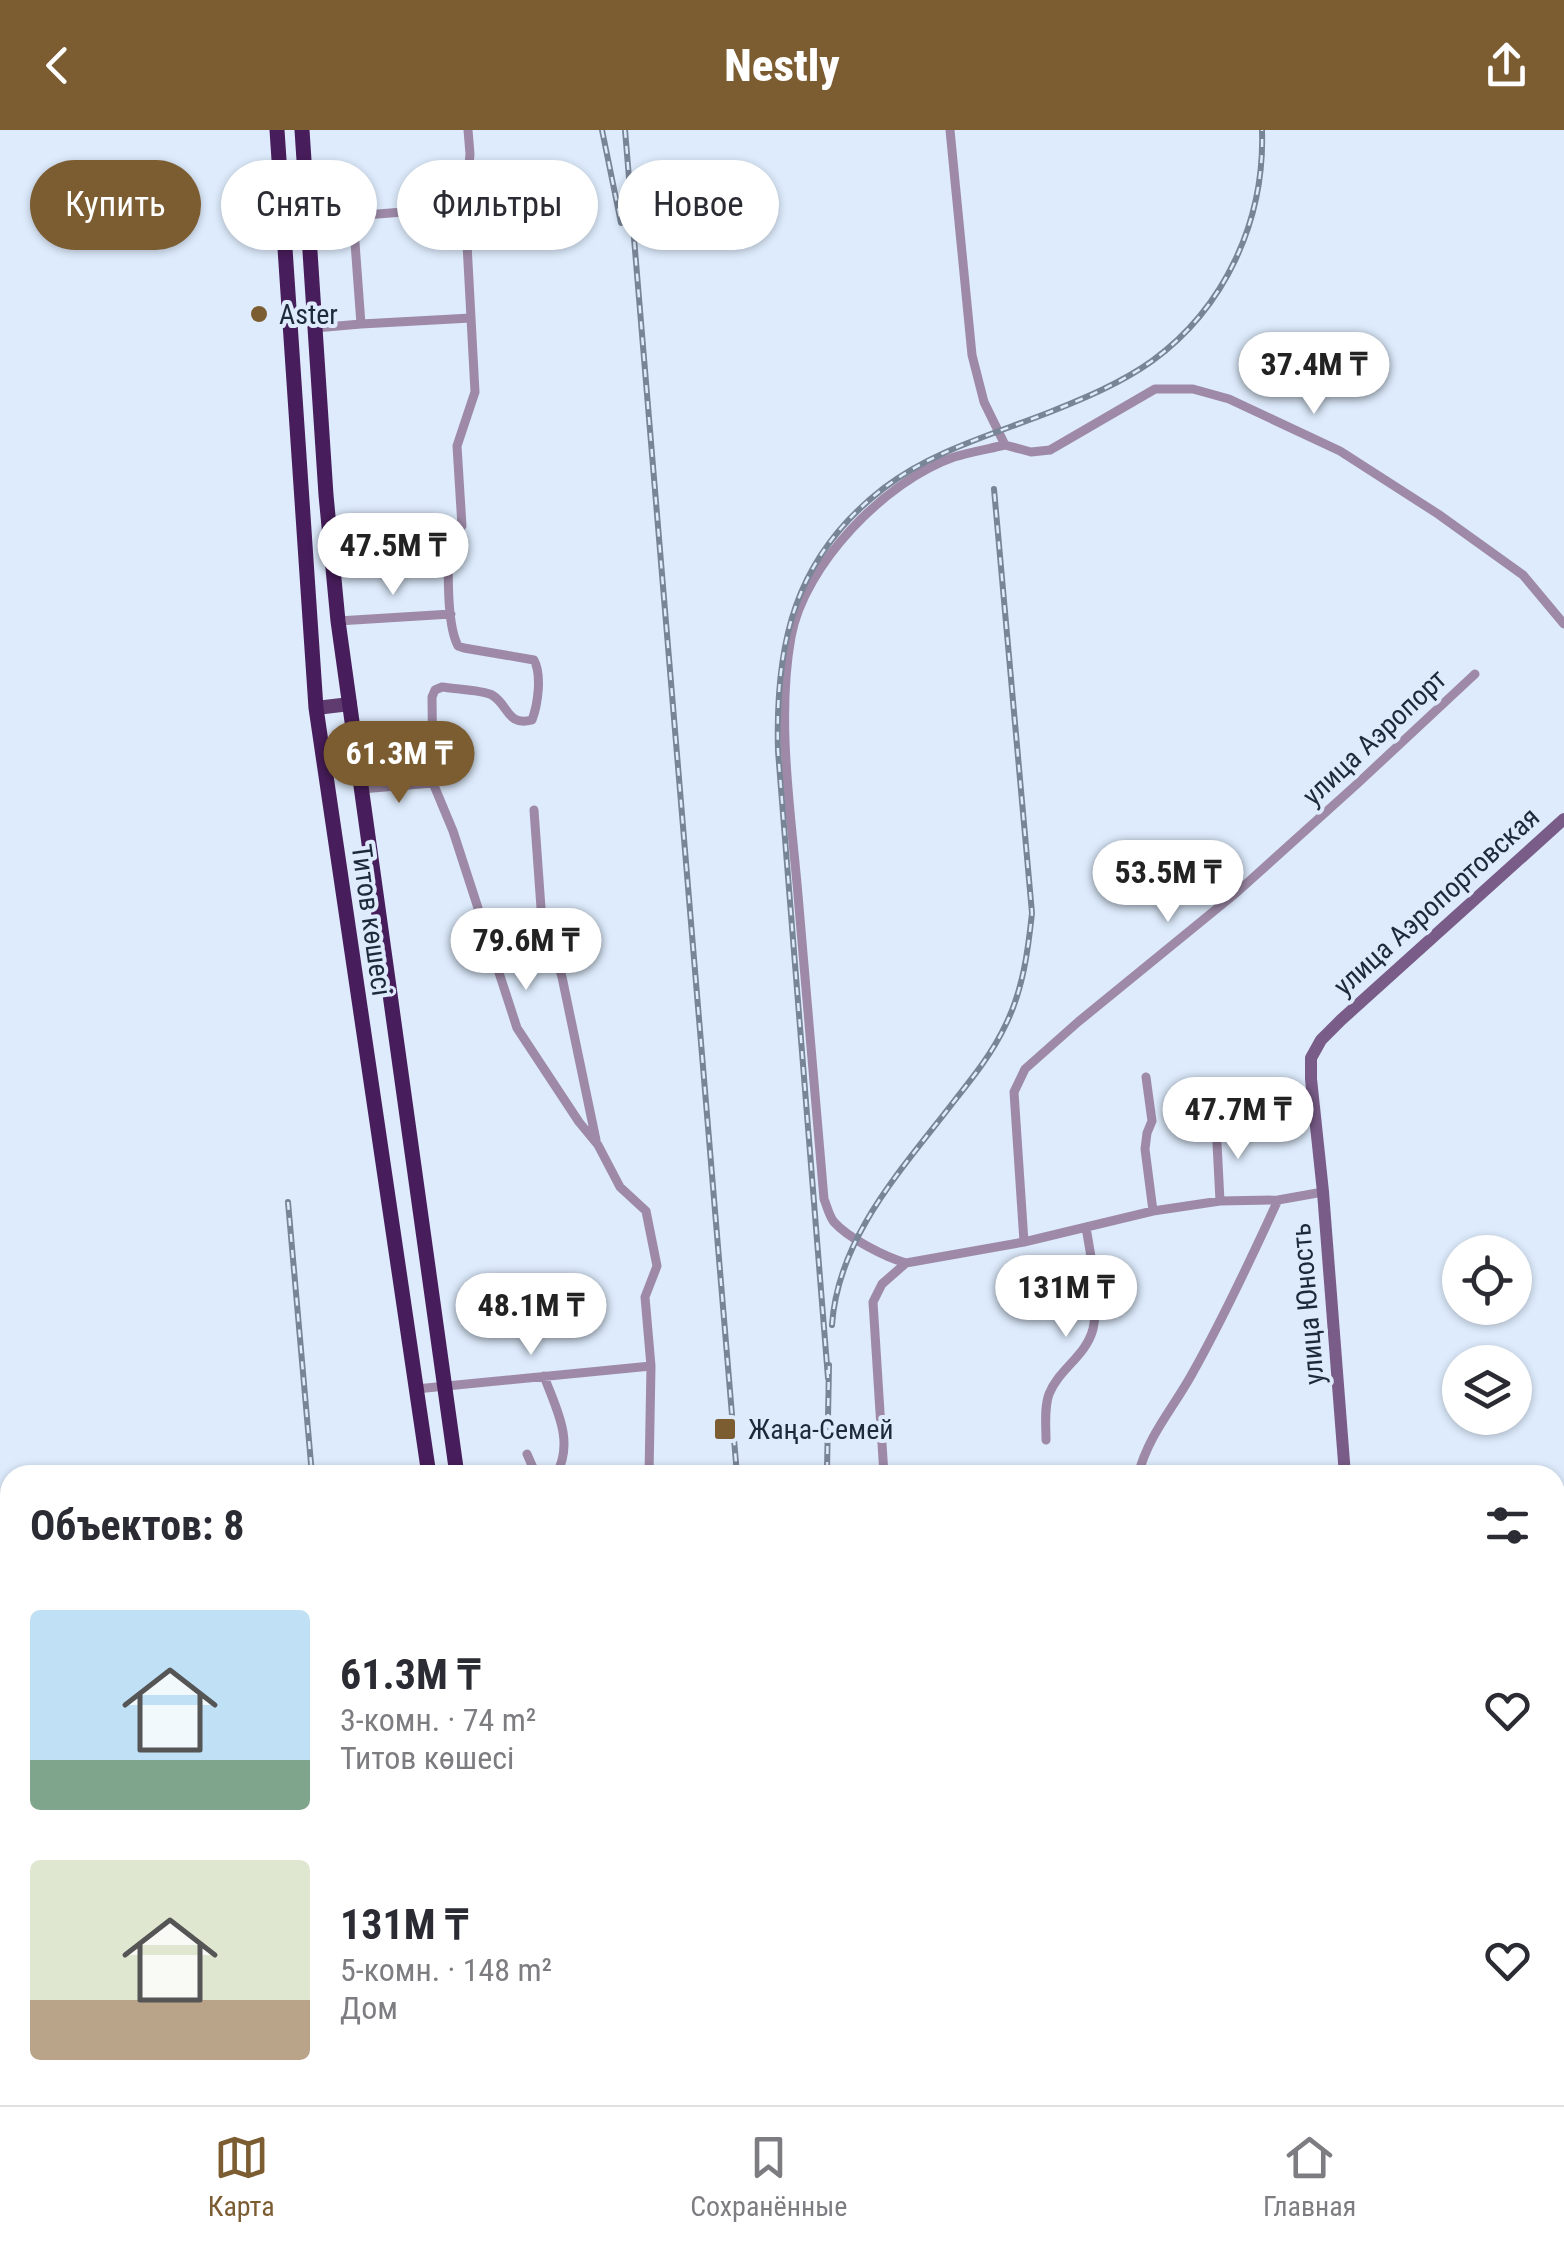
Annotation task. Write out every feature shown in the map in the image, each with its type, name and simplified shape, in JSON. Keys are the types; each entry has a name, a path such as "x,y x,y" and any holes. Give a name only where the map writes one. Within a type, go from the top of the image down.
{"highway":[{"name":"Титов көшесі","path":"277,130 316,708 428,1465"},
{"name":"Титов көшесі","path":"302,130 304,160"},
{"name":"Титов көшесі","path":"310,250 338,621 455,1465"}],"main road":[{"path":"316,708 350,704"}],"street":[{"path":"468,130 469,160"},
{"path":"950,130 972,355 984,402 1006,445"},
{"path":"356,250 362,324"},
{"path":"467,250 474,392 458,446 462,526 448,530 454,640 458,646 534,660 535,713 526,723 515,720 492,694 436,690 432,696 433,784 453,831 518,1028 598,1146 620,1187 646,1211 657,1266 646,1296 649,1465"},
{"path":"315,328 471,318"},
{"path":"1323,1192 1153,1211 1024,1242 906,1263 888,1258 832,1220 824,1199 784,730 791,638 798,612 845,534 900,486 953,458 1006,445 1031,452 1050,450 1155,389 1193,388 1229,398 1340,451 1523,575 1564,624"},
{"path":"338,621 451,614"},
{"name":"улица Аэропорт","path":"1024,1242 1014,1092 1026,1069 1236,892 1475,674"},
{"path":"361,789 433,784"},
{"path":"534,810 540,908 562,977 598,1146"},
{"name":"улица Аэропортовская","path":"1340,1020 1564,820"},
{"name":"улица Юность","path":"1340,1020 1320,1040 1311,1058 1311,1079 1344,1465"},
{"path":"1146,1077 1152,1121 1146,1134 1146,1149 1153,1211"},
{"path":"1216,1124 1220,1201"},
{"path":"1141,1465 1145,1449 1192,1376 1278,1200"},
{"path":"1046,1440 1045,1415 1052,1388 1074,1363 1092,1332 1095,1309 1086,1227"},
{"path":"883,1465 874,1302 882,1284 906,1263"},
{"path":"416,1390 650,1366"},
{"path":"544,1376 564,1431 560,1465"},
{"path":"526,1454 532,1465"}],"railway":[{"path":"602,130 618,208"},
{"path":"625,130 736,1465"},
{"path":"828,1378 778,751 781,674 796,605 829,543 884,488 964,444 1102,390 1140,369 1178,340 1220,288 1236,259 1256,197 1262,130"},
{"path":"832,1325 837,1293 860,1232 895,1177 995,1044 1012,1011 1024,970 1032,913 994,489"},
{"path":"288,1202 311,1465"},
{"path":"827,1465 829,1365"}],"place":[{"name":"Aster","path":"259,314"},
{"name":"Жаңа-Семей","path":"725,1429"}]}
